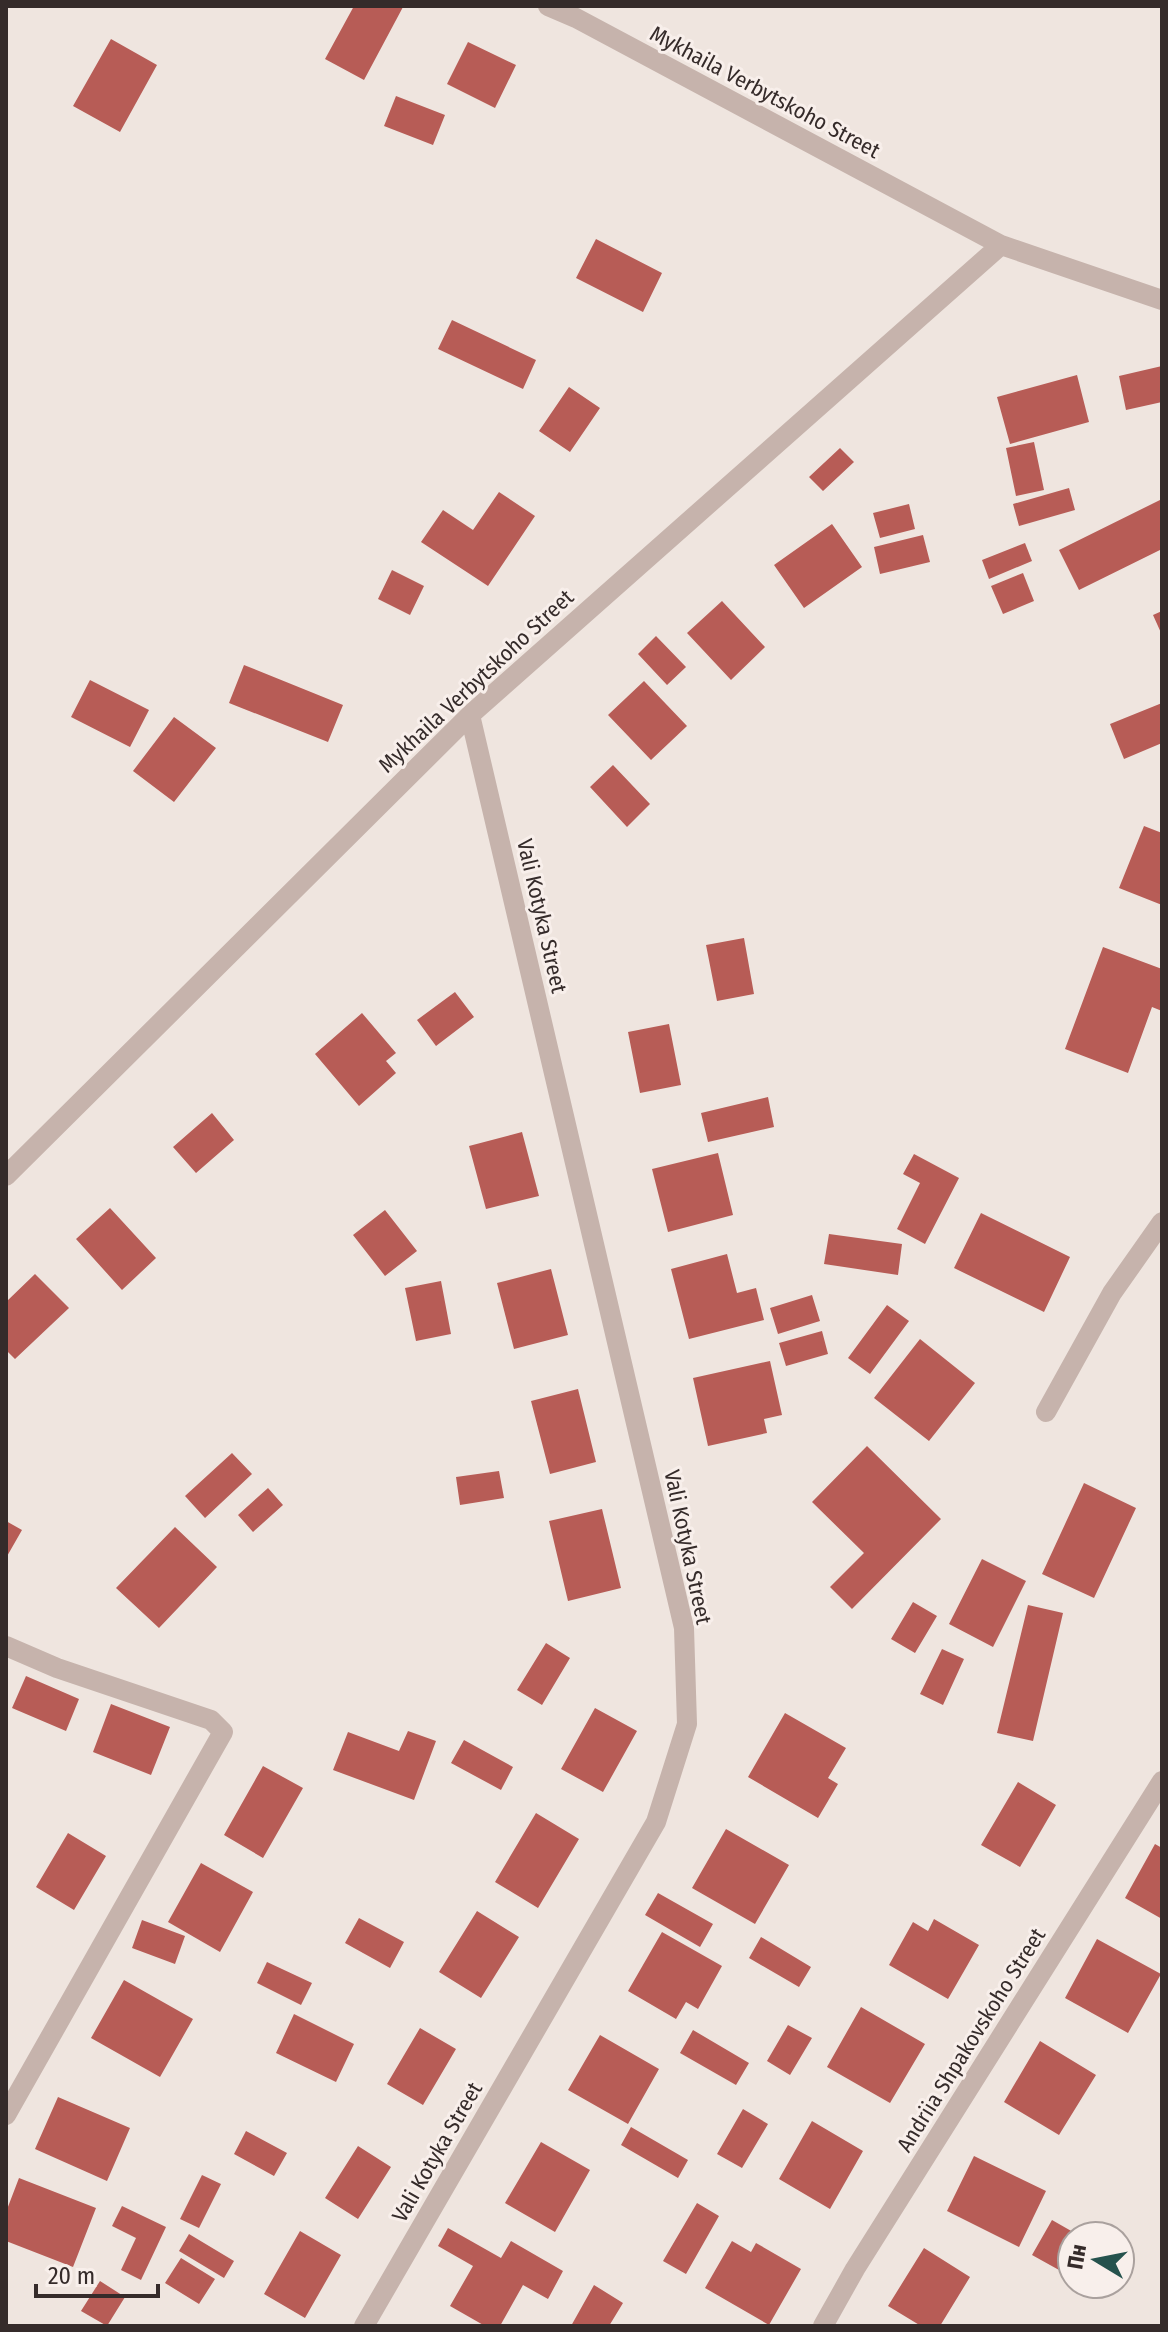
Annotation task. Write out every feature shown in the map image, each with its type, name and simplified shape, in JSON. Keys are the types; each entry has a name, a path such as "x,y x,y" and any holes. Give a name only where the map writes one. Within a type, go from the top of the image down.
{"street":[{"name":"Mykhaila Verbytskoho Street","path":"548,6 576,18 1001,245 1162,300"},
{"name":"Mykhaila Verbytskoho Street","path":"6,1176 470,715 1001,245"},
{"name":"Vali Kotyka Street","path":"364,2326 656,1822 687,1724 684,1628 470,715"},
{"path":"1046,1412 1112,1293 1162,1222"},
{"path":"6,1646 57,1668 211,1720 223,1732 6,2115"},
{"name":"Andriia Shpakovskoho Street","path":"823,2326 855,2269 1162,1781"}],"building":[{"path":"354,6 403,7 364,80 325,59"},
{"path":"111,39 157,65 120,132 73,106"},
{"path":"468,42 516,65 495,108 447,84"},
{"path":"396,96 445,115 433,145 384,126"},
{"path":"596,239 662,273 643,312 576,278"},
{"path":"452,320 536,360 523,389 438,349"},
{"path":"1162,366 1162,402 1126,410 1119,376"},
{"path":"1077,375 1089,422 1010,444 997,397"},
{"path":"569,387 600,408 570,452 539,431"},
{"path":"1034,442 1044,490 1016,496 1006,448"},
{"path":"840,448 854,462 823,491 809,477"},
{"path":"1069,488 1075,510 1019,526 1013,504"},
{"path":"499,492 535,516 488,586 421,542 443,510 473,530"},
{"path":"1162,499 1162,549 1079,590 1059,550"},
{"path":"909,504 915,529 880,538 873,513"},
{"path":"832,524 862,567 804,608 774,565"},
{"path":"923,535 930,562 880,574 874,547"},
{"path":"1025,543 1032,561 989,579 982,560"},
{"path":"392,570 424,586 410,615 378,599"},
{"path":"1023,573 1034,601 1003,614 991,586"},
{"path":"722,601 765,647 731,680 687,633"},
{"path":"1162,611 1162,635 1153,615"},
{"path":"656,636 686,667 667,685 638,654"},
{"path":"244,665 343,705 328,742 229,703"},
{"path":"90,680 149,710 130,747 71,717"},
{"path":"644,681 687,726 651,760 608,715"},
{"path":"1162,703 1162,743 1124,759 1110,724"},
{"path":"174,717 216,748 174,802 133,771"},
{"path":"613,765 650,804 627,827 590,787"},
{"path":"1144,826 1162,833 1162,905 1119,888"},
{"path":"744,938 754,994 717,1001 706,945"},
{"path":"1103,947 1162,969 1162,1011 1152,1007 1128,1073 1065,1049"},
{"path":"455,992 474,1017 436,1046 417,1020"},
{"path":"362,1013 396,1053 386,1061 396,1073 359,1106 315,1054"},
{"path":"669,1024 681,1085 640,1093 628,1032"},
{"path":"768,1097 774,1127 708,1142 701,1113"},
{"path":"212,1113 234,1140 196,1173 173,1147"},
{"path":"522,1132 539,1196 486,1209 469,1146"},
{"path":"718,1153 733,1215 668,1232 652,1169"},
{"path":"914,1154 959,1178 925,1244 897,1229 920,1183 903,1174"},
{"path":"110,1208 156,1258 122,1290 76,1239"},
{"path":"385,1210 417,1251 385,1276 353,1235"},
{"path":"981,1213 1070,1257 1044,1312 954,1268"},
{"path":"829,1234 902,1244 898,1275 824,1264"},
{"path":"727,1254 737,1293 756,1288 764,1320 689,1339 671,1269"},
{"path":"551,1269 568,1335 514,1349 497,1283"},
{"path":"35,1274 69,1308 15,1359 6,1350 6,1302"},
{"path":"441,1281 451,1334 416,1341 405,1288"},
{"path":"812,1295 820,1321 778,1334 770,1308"},
{"path":"887,1305 909,1321 870,1374 848,1358"},
{"path":"822,1331 828,1354 786,1366 779,1343"},
{"path":"920,1339 975,1383 929,1441 874,1398"},
{"path":"770,1361 782,1415 764,1419 767,1433 708,1446 693,1378"},
{"path":"578,1389 596,1462 550,1474 531,1401"},
{"path":"867,1446 941,1519 852,1609 830,1587 864,1553 812,1502"},
{"path":"232,1453 252,1474 205,1518 185,1496"},
{"path":"499,1471 504,1498 460,1505 456,1477"},
{"path":"1084,1483 1136,1508 1094,1598 1042,1574"},
{"path":"268,1488 283,1505 253,1532 238,1515"},
{"path":"602,1509 621,1588 568,1601 549,1521"},
{"path":"6,1521 22,1530 6,1558"},
{"path":"175,1527 217,1567 159,1628 116,1588"},
{"path":"982,1559 1026,1581 993,1647 949,1624"},
{"path":"913,1602 937,1616 915,1653 891,1639"},
{"path":"1028,1605 1063,1613 1033,1741 997,1733"},
{"path":"546,1643 570,1658 542,1705 517,1690"},
{"path":"942,1649 964,1659 943,1705 920,1694"},
{"path":"26,1676 79,1699 66,1731 12,1708"},
{"path":"111,1704 170,1727 151,1775 93,1752"},
{"path":"595,1708 637,1731 603,1792 561,1769"},
{"path":"785,1713 846,1748 828,1778 838,1784 818,1818 748,1777"},
{"path":"408,1731 436,1741 414,1800 333,1770 348,1732 399,1751"},
{"path":"464,1740 513,1767 501,1790 451,1763"},
{"path":"263,1766 303,1788 263,1858 224,1835"},
{"path":"1018,1782 1056,1805 1020,1867 981,1845"},
{"path":"536,1813 579,1839 538,1908 495,1882"},
{"path":"726,1829 789,1865 755,1924 692,1888"},
{"path":"68,1833 106,1856 74,1910 36,1887"},
{"path":"1155,1844 1162,1848 1162,1919 1125,1898"},
{"path":"201,1863 253,1892 220,1952 168,1922"},
{"path":"658,1893 713,1924 700,1947 645,1915"},
{"path":"477,1911 519,1937 481,1998 439,1972"},
{"path":"359,1918 404,1942 390,1968 345,1943"},
{"path":"934,1919 979,1945 948,1999 889,1965 913,1922 928,1931"},
{"path":"142,1920 185,1936 175,1964 132,1948"},
{"path":"662,1932 722,1966 698,2009 686,2002 676,2019 628,1991"},
{"path":"761,1937 811,1967 799,1987 749,1958"},
{"path":"1097,1939 1161,1974 1128,2033 1065,1998"},
{"path":"267,1962 312,1983 301,2005 257,1983"},
{"path":"124,1980 193,2019 160,2077 91,2038"},
{"path":"861,2007 925,2044 890,2103 827,2067"},
{"path":"294,2014 354,2044 336,2082 276,2053"},
{"path":"788,2025 812,2038 790,2075 767,2061"},
{"path":"420,2028 456,2049 423,2105 387,2084"},
{"path":"693,2030 749,2063 736,2085 680,2053"},
{"path":"600,2035 659,2069 628,2124 568,2090"},
{"path":"1040,2041 1096,2075 1059,2135 1004,2102"},
{"path":"58,2097 130,2128 107,2181 35,2149"},
{"path":"743,2109 768,2124 742,2168 717,2154"},
{"path":"812,2121 863,2151 830,2209 779,2179"},
{"path":"631,2127 688,2160 678,2178 621,2145"},
{"path":"246,2131 287,2153 274,2176 234,2154"},
{"path":"541,2142 590,2170 555,2232 505,2203"},
{"path":"358,2146 391,2167 358,2219 325,2198"},
{"path":"974,2156 1046,2191 1019,2247 947,2211"},
{"path":"202,2175 221,2184 199,2228 180,2219"},
{"path":"19,2178 96,2208 73,2267 6,2241 6,2212"},
{"path":"697,2203 719,2216 686,2274 663,2261"},
{"path":"122,2206 166,2227 141,2280 121,2270 136,2238 112,2226"},
{"path":"1052,2220 1056,2222 1056,2268 1032,2255"},
{"path":"448,2228 501,2258 511,2241 563,2271 548,2299 523,2285 500,2326 485,2326 450,2306 473,2266 438,2246"},
{"path":"300,2231 341,2255 305,2318 264,2294"},
{"path":"189,2234 234,2261 224,2278 179,2251"},
{"path":"732,2241 751,2252 756,2243 801,2269 769,2325 705,2288"},
{"path":"924,2248 970,2277 940,2326 921,2326 888,2306"},
{"path":"181,2258 215,2279 199,2304 165,2283"},
{"path":"100,2281 125,2297 107,2326 81,2311"},
{"path":"594,2285 623,2303 609,2326 571,2326"}]}
